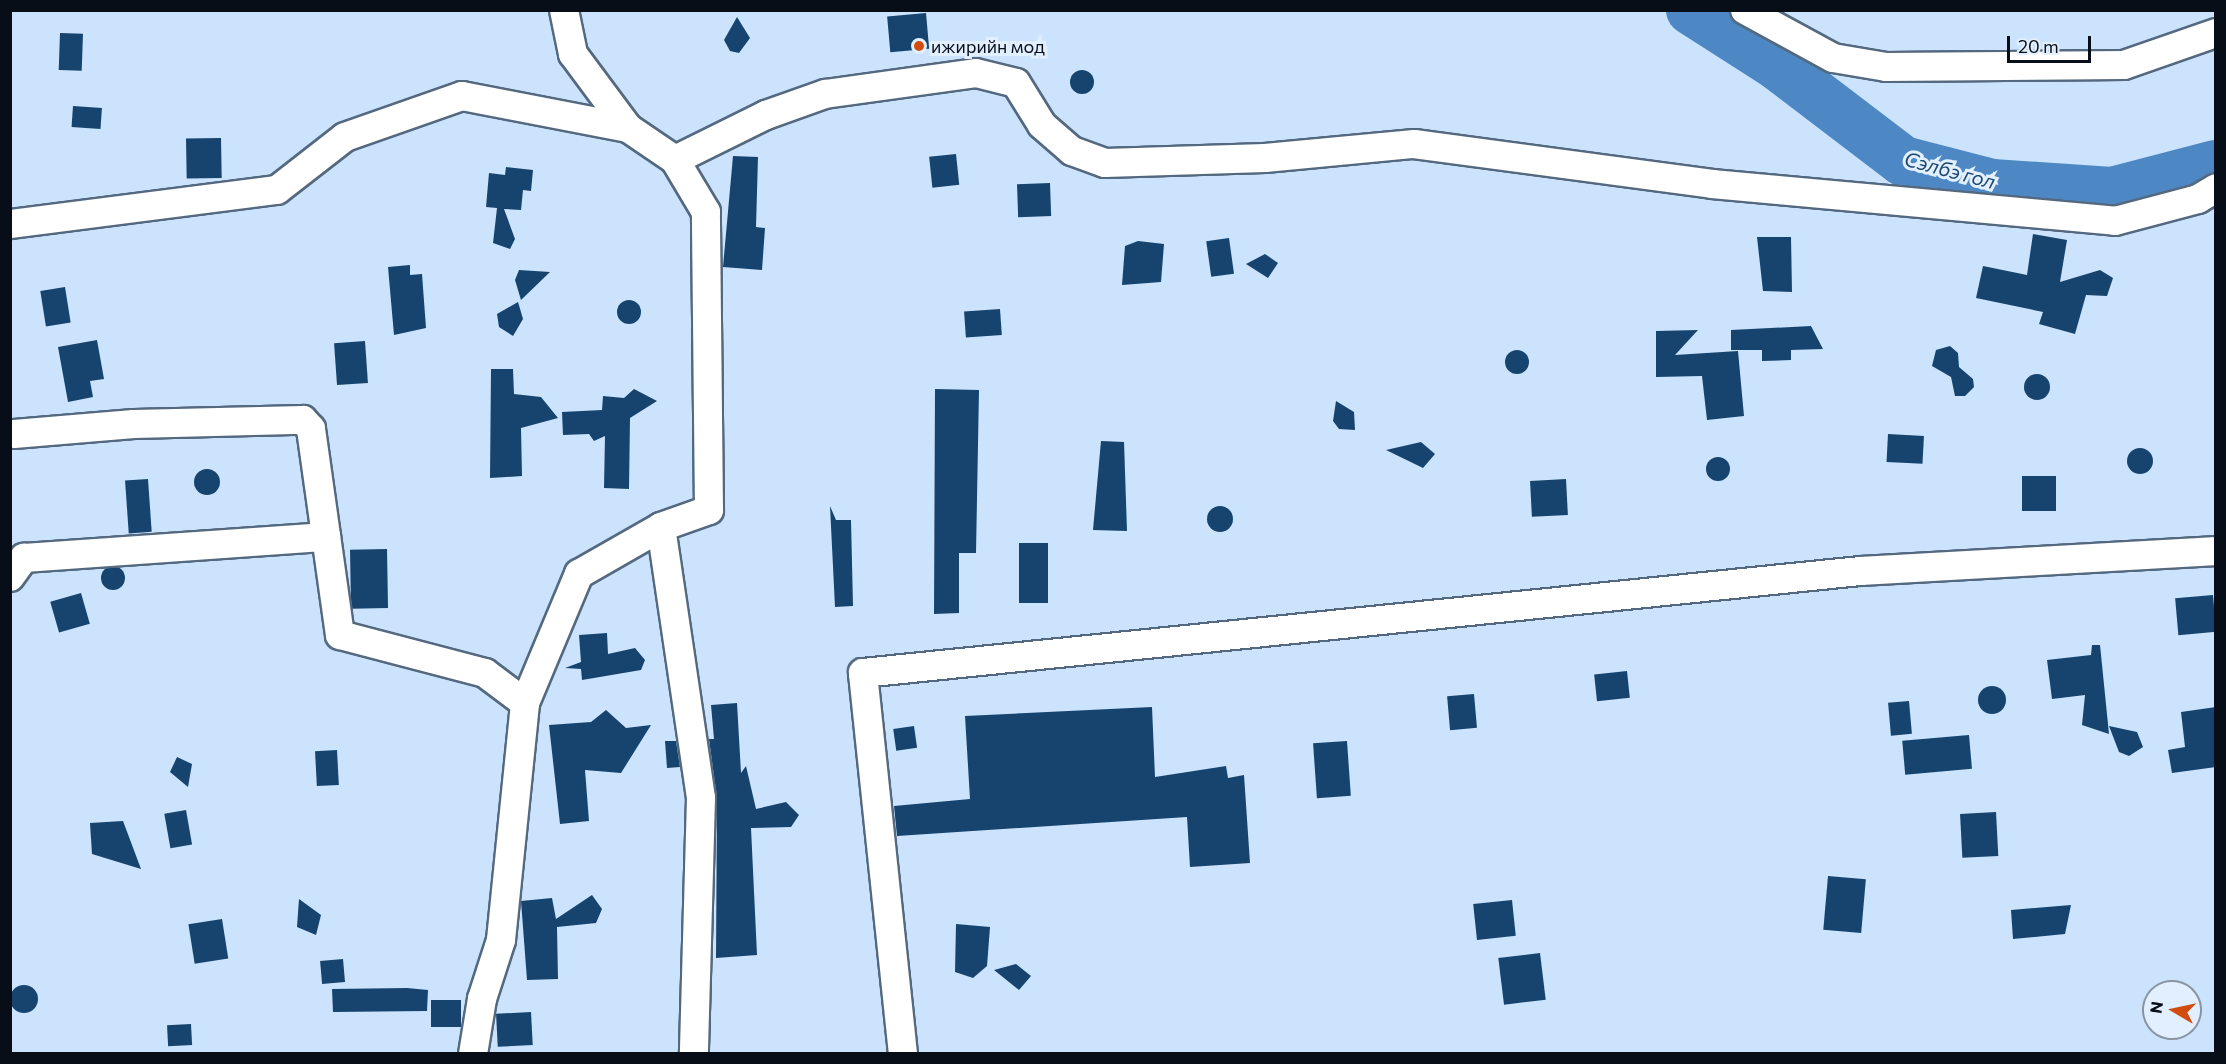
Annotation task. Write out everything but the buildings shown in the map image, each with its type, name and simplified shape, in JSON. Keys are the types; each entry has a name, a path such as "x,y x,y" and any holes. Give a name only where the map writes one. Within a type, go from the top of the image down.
{"street":[{"path":"473,1053 482,999 501,940 525,702 579,574 661,527 709,510 706,212 675,160 628,128 573,54 564,10"},
{"path":"1745,10 1833,58 1886,67 2124,65 2216,33"},
{"path":"675,160 766,115 825,94 976,73 1016,83 1042,125 1072,151 1106,163 1265,158 1414,144 1712,184 2115,221 2198,199 2216,188"},
{"path":"10,224 277,190 345,137 462,96 628,128"},
{"path":"14,434 134,424 303,420 311,429 340,635 485,673 525,702"},
{"path":"661,527 701,798 694,1053"},
{"path":"10,577 24,558 326,537"},
{"path":"903,1053 863,673 1861,571 2216,551"}],"waterway":[{"name":"Сэлбэ гол","path":"1691,10 1777,65 1903,161 1992,184 2112,192 2216,165"}],"place":[{"name":"ижирийн мод","path":"919,46"}]}
